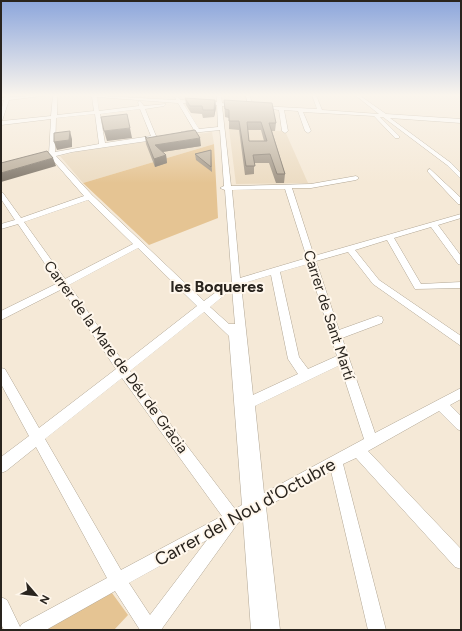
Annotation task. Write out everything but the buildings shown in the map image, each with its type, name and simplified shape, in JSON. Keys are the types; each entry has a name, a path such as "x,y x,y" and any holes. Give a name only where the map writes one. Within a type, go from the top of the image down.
{"street":[{"path":"54,124 52,155 89,197 234,335"},
{"path":"99,124 102,145"},
{"path":"149,124 154,138"},
{"path":"193,124 197,131"},
{"path":"221,124 221,128 219,129 226,188 233,284 248,403 260,630"},
{"path":"285,124 286,131"},
{"path":"306,124 308,131"},
{"path":"384,124 397,137"},
{"path":"397,124 449,164 461,177"},
{"path":"176,134 221,128"},
{"path":"37,159 72,150 168,136"},
{"path":"430,171 461,202"},
{"path":"226,188 311,186 356,178"},
{"name":"Carrer de Sant Martí","path":"288,187 343,358 372,442"},
{"name":"Carrer de la Mare de Déu de Gràcia","path":"1,194 123,370 233,518"},
{"path":"1,227 89,197"},
{"path":"1,466 233,284 461,216"},
{"path":"433,224 461,262"},
{"path":"389,237 418,287 461,285"},
{"path":"1,316 140,244"},
{"path":"350,249 376,282 461,342"},
{"path":"275,271 294,359 306,376"},
{"path":"233,284 234,335 254,507 271,630"},
{"path":"336,336 378,320"},
{"path":"248,403 343,358"},
{"path":"1,373 118,581 150,630 233,518"},
{"name":"Carrer del Nou d'Octubre","path":"28,630 461,393"},
{"path":"440,404 461,425"},
{"path":"358,450 461,561"},
{"path":"336,462 377,630"},
{"path":"1,606 13,630"}],"shaded area":[{"path":"229,129 285,131 308,183 236,184"},
{"path":"212,132 214,144 83,183 60,156 76,152"},
{"path":"214,144 218,218 149,245 83,183"},
{"path":"112,593 128,615 114,630 41,630"}],"district":[{"name":"les Boqueres","path":"217,286"}]}
